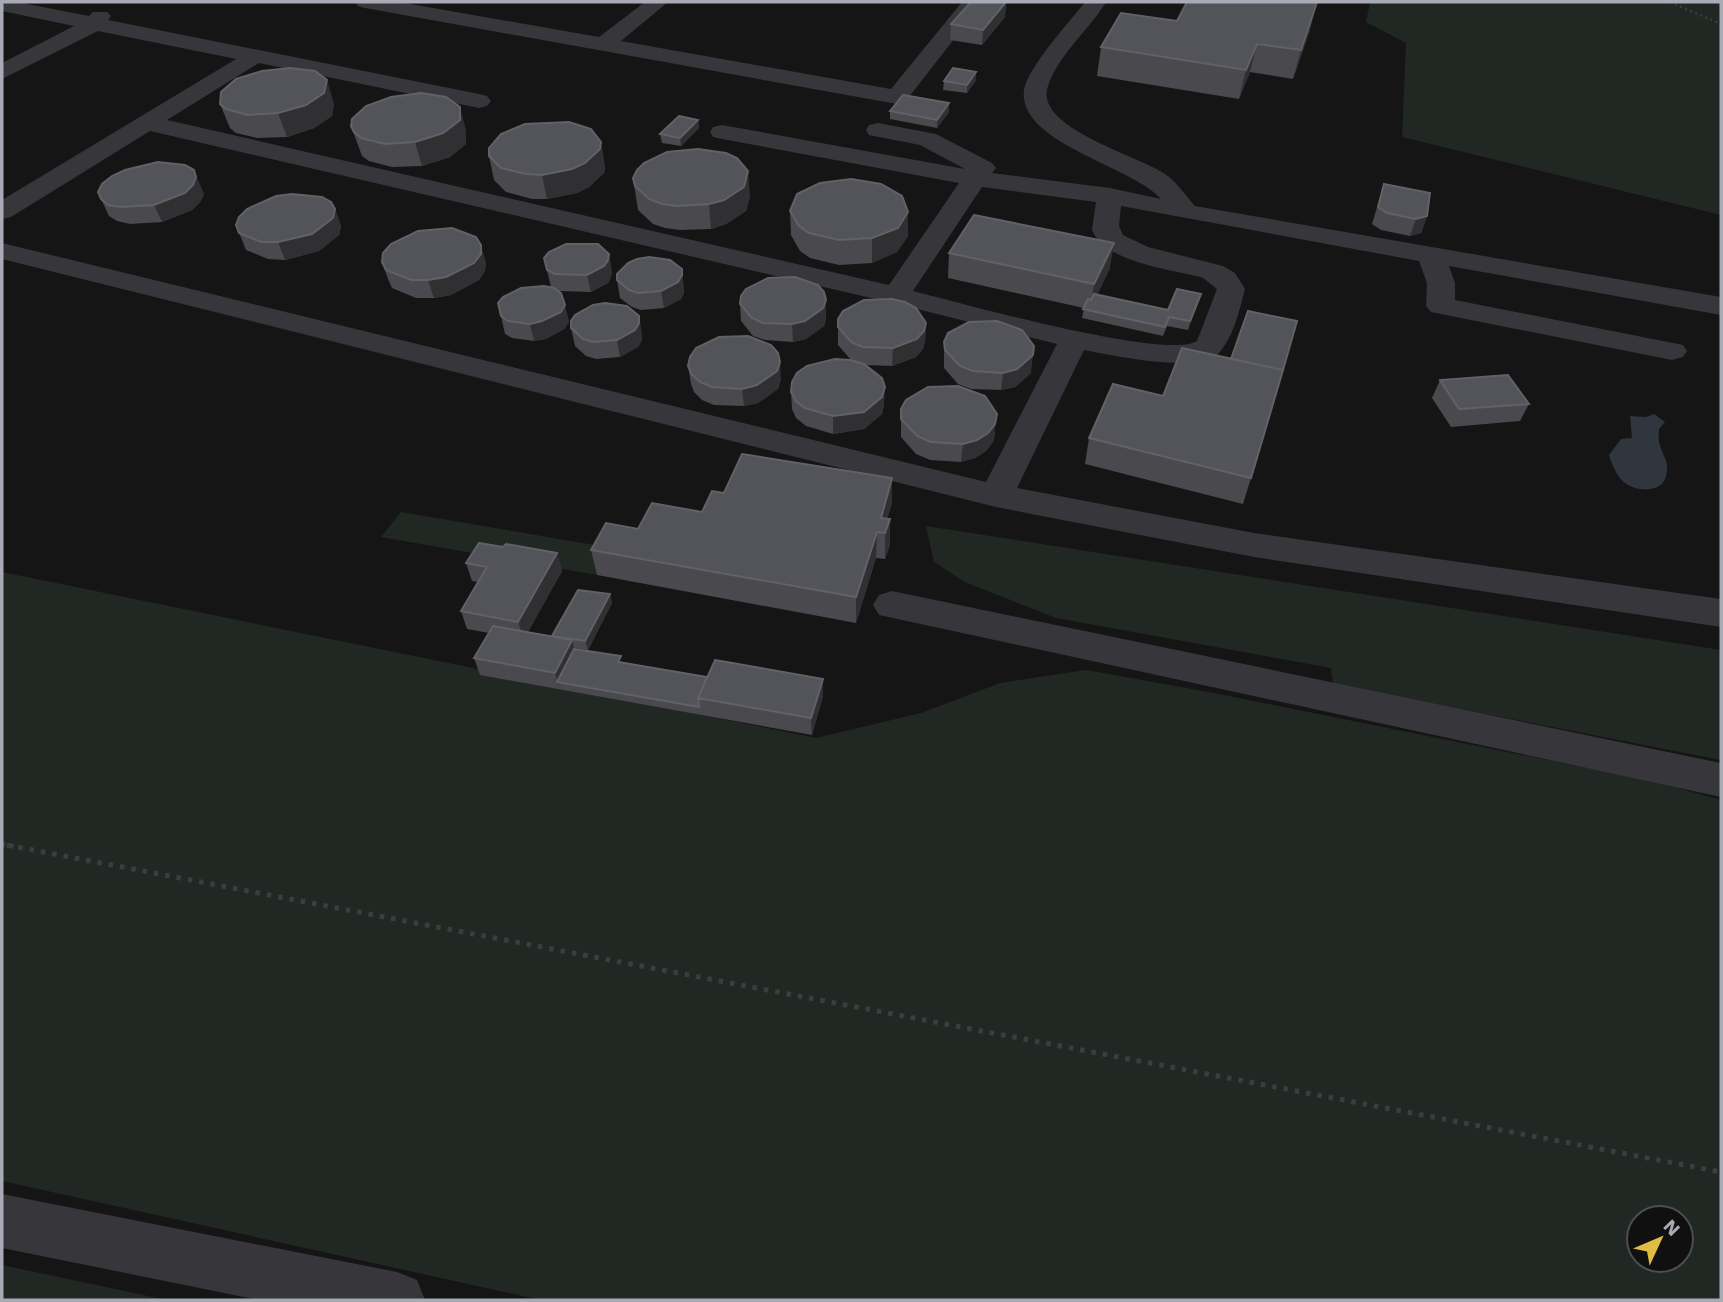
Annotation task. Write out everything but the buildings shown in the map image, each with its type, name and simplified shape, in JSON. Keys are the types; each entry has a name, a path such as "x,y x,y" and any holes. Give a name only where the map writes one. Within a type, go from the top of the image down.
{"lane":[{"path":"2,72 96,23 108,2"},
{"path":"365,2 897,97 973,2"},
{"path":"604,44 658,2"},
{"path":"1096,2 1050,63 1035,90 1038,106 1055,128 1156,179 1186,212"},
{"path":"2,5 479,101"},
{"path":"2,211 254,57"},
{"path":"147,123 1075,338 1164,356 1203,351 1212,342 1231,289 1225,279 1213,272 1128,250 1111,240 1105,232 1110,196"},
{"path":"878,130 927,139 1007,182"},
{"path":"722,132 975,178 1110,196 1186,212 1721,306"},
{"path":"896,295 975,178"},
{"path":"2,251 996,496 1254,545 1721,612"},
{"path":"1430,254 1441,283 1441,306 1672,351"},
{"path":"996,496 1075,338"},
{"path":"892,605 1721,780"},
{"path":"2,1221 397,1300"}],"path":[{"path":"1670,2 1721,24"},
{"path":"2,844 1721,1172"}],"shaded area":[{"path":"1370,2 1721,2 1721,215 1402,137 1406,43 1366,22"},
{"path":"1654,414 1665,422 1659,429 1659,443 1667,463 1666,476 1660,486 1636,488 1625,483 1620,477 1609,455 1621,439 1632,438 1630,416 1646,417"},
{"path":"401,512 612,548 597,575 381,537"},
{"path":"926,526 1721,650 1721,760 1333,684 1331,668 1056,618 965,582 934,562"},
{"path":"2,572 816,738 921,713 1000,683 1086,670 1652,781 1721,800 1721,1300 541,1300 2,1181"},
{"path":"2,1265 167,1300 2,1300"}]}
